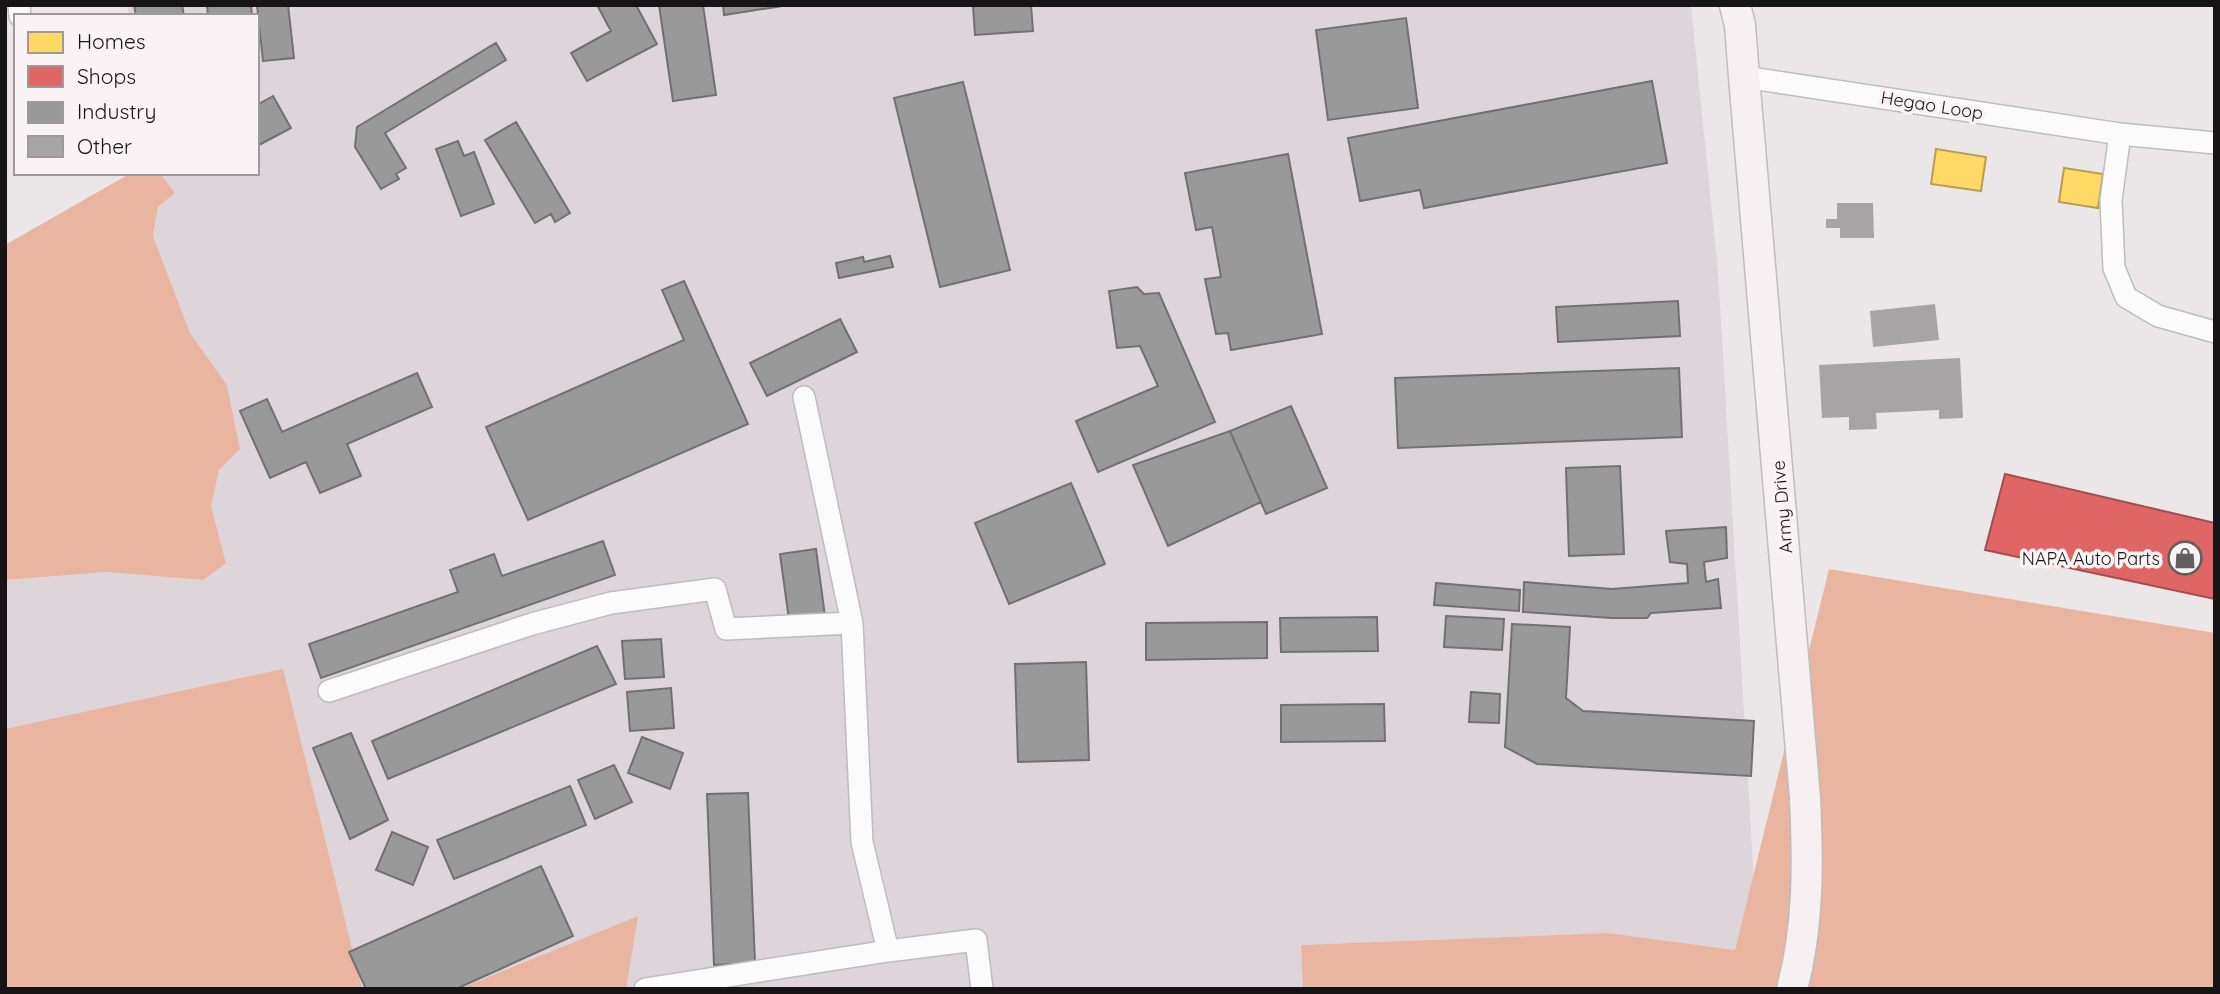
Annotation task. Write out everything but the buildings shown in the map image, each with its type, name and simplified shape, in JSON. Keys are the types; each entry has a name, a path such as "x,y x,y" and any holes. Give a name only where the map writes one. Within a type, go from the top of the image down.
{"main road":[{"name":"Army Drive","path":"1739,12 1805,797 1808,853 1806,905 1793,989"}],"street":[{"name":"Hegao Loop","path":"1744,77 2120,134 2215,143"},
{"path":"2120,134 2111,200 2114,268 2126,297 2158,316 2215,332"},
{"path":"804,397 852,623 862,842 888,951"},
{"path":"329,691 532,624 598,607 715,589 726,629 852,623"},
{"path":"645,989 976,940 982,989"}],"shaded area":[{"path":"127,5 1691,5 1718,271 1754,881 1735,950 1608,933 1302,945 1303,989 5,989 5,580 107,572 203,580 226,562 211,506 219,470 240,449 227,385 190,333 153,236 158,207 175,193 162,175 259,175 259,14 129,14"},
{"path":"128,175 162,175 175,193 158,207 153,236 190,333 227,385 240,449 219,470 211,506 226,563 203,580 107,572 5,580 5,245"},
{"path":"1829,569 2215,633 2215,989 1303,989 1301,945 1608,933 1735,950"},
{"path":"283,669 362,989 5,989 5,729"},
{"path":"638,916 626,989 459,989"}],"place":[{"name":"NAPA Auto Parts","path":"2185,558"}]}
